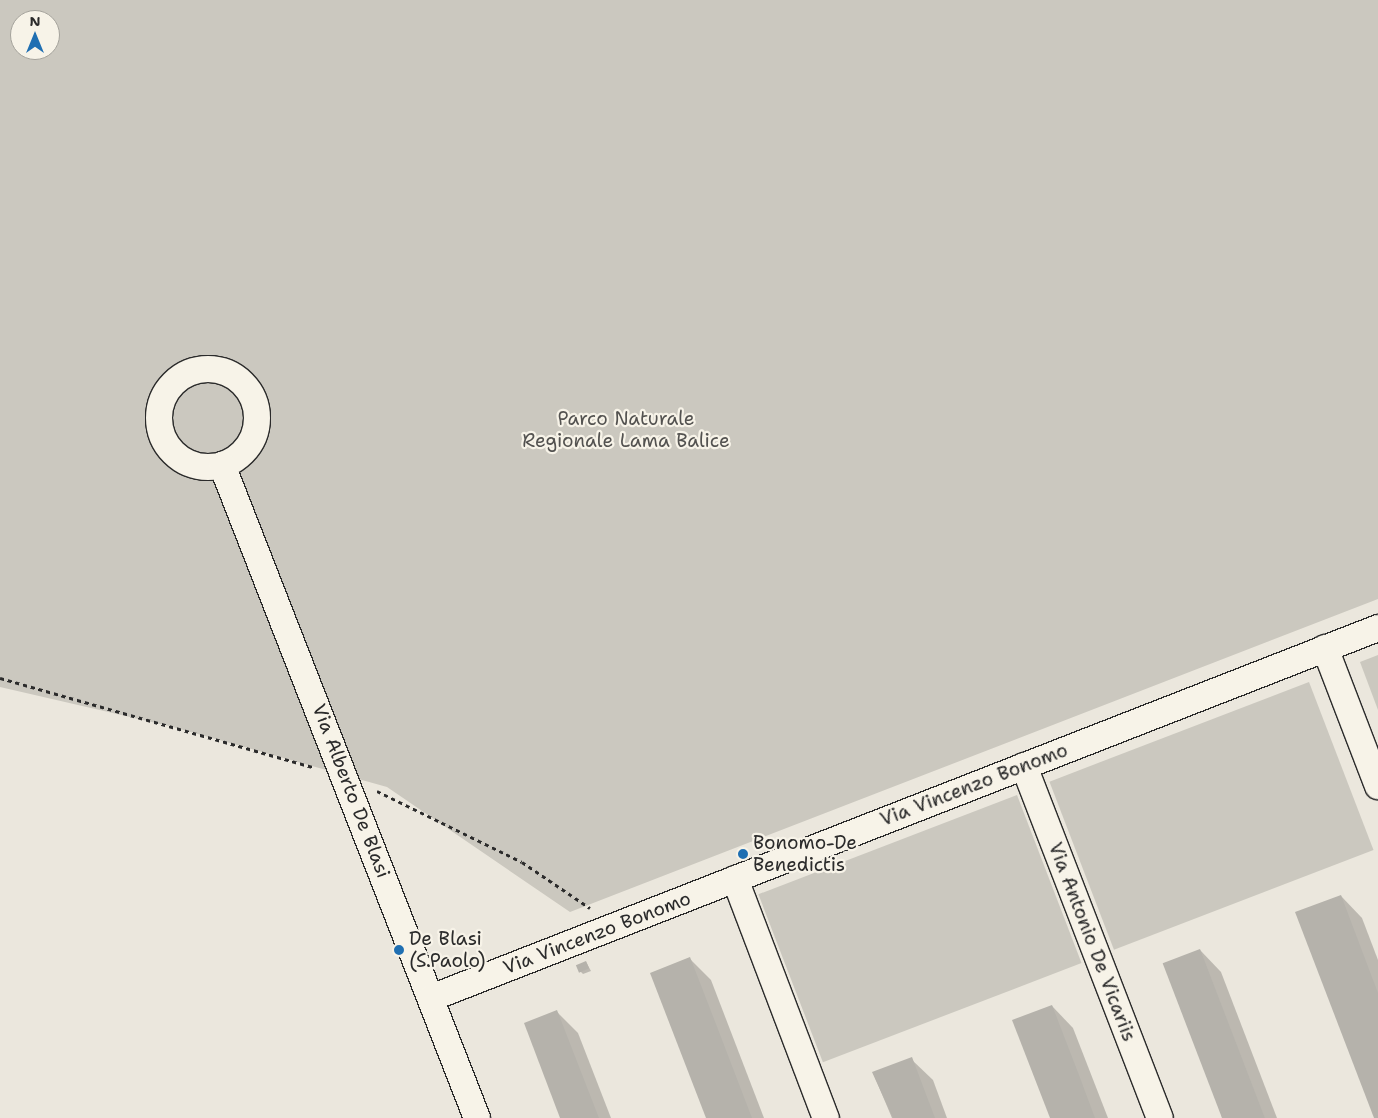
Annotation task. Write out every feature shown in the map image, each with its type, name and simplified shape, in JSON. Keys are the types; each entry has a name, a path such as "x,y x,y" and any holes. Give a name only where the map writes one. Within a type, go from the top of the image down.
{"street":[{"name":"Via Alberto De Blasi","path":"222,465 477,1118"},
{"name":"Via Vincenzo Bonomo","path":"431,998 1378,628"},
{"path":"1325,648 1378,786"},
{"name":"Via Antonio De Vicariis","path":"1024,766 1160,1118"},
{"path":"735,879 826,1118"}],"green space":[{"name":"Parco Naturale Regionale Lama Balice","path":"0,0 1378,0 1378,599 570,912 387,787 169,726 0,687"},
{"path":"1378,655 1378,710 1360,662"},
{"path":"1309,682 1374,850 1114,950 1049,782"},
{"path":"1017,795 1082,963 823,1062 758,894"}],"building":[{"path":"1341,895 1378,993 1378,1118 1374,1118 1295,912"},
{"path":"1200,949 1265,1118 1222,1118 1163,963"},
{"path":"690,957 752,1118 706,1118 650,973"},
{"path":"586,961 589,968 579,973 576,965"},
{"path":"1052,1005 1095,1118 1050,1118 1012,1020"},
{"path":"557,1010 599,1118 560,1118 524,1023"},
{"path":"912,1057 935,1118 893,1118 872,1072"}],"place":[{"name":"Bonomo-De Benedictis","path":"743,854"},
{"name":"De Blasi (S.Paolo)","path":"399,950"}]}
